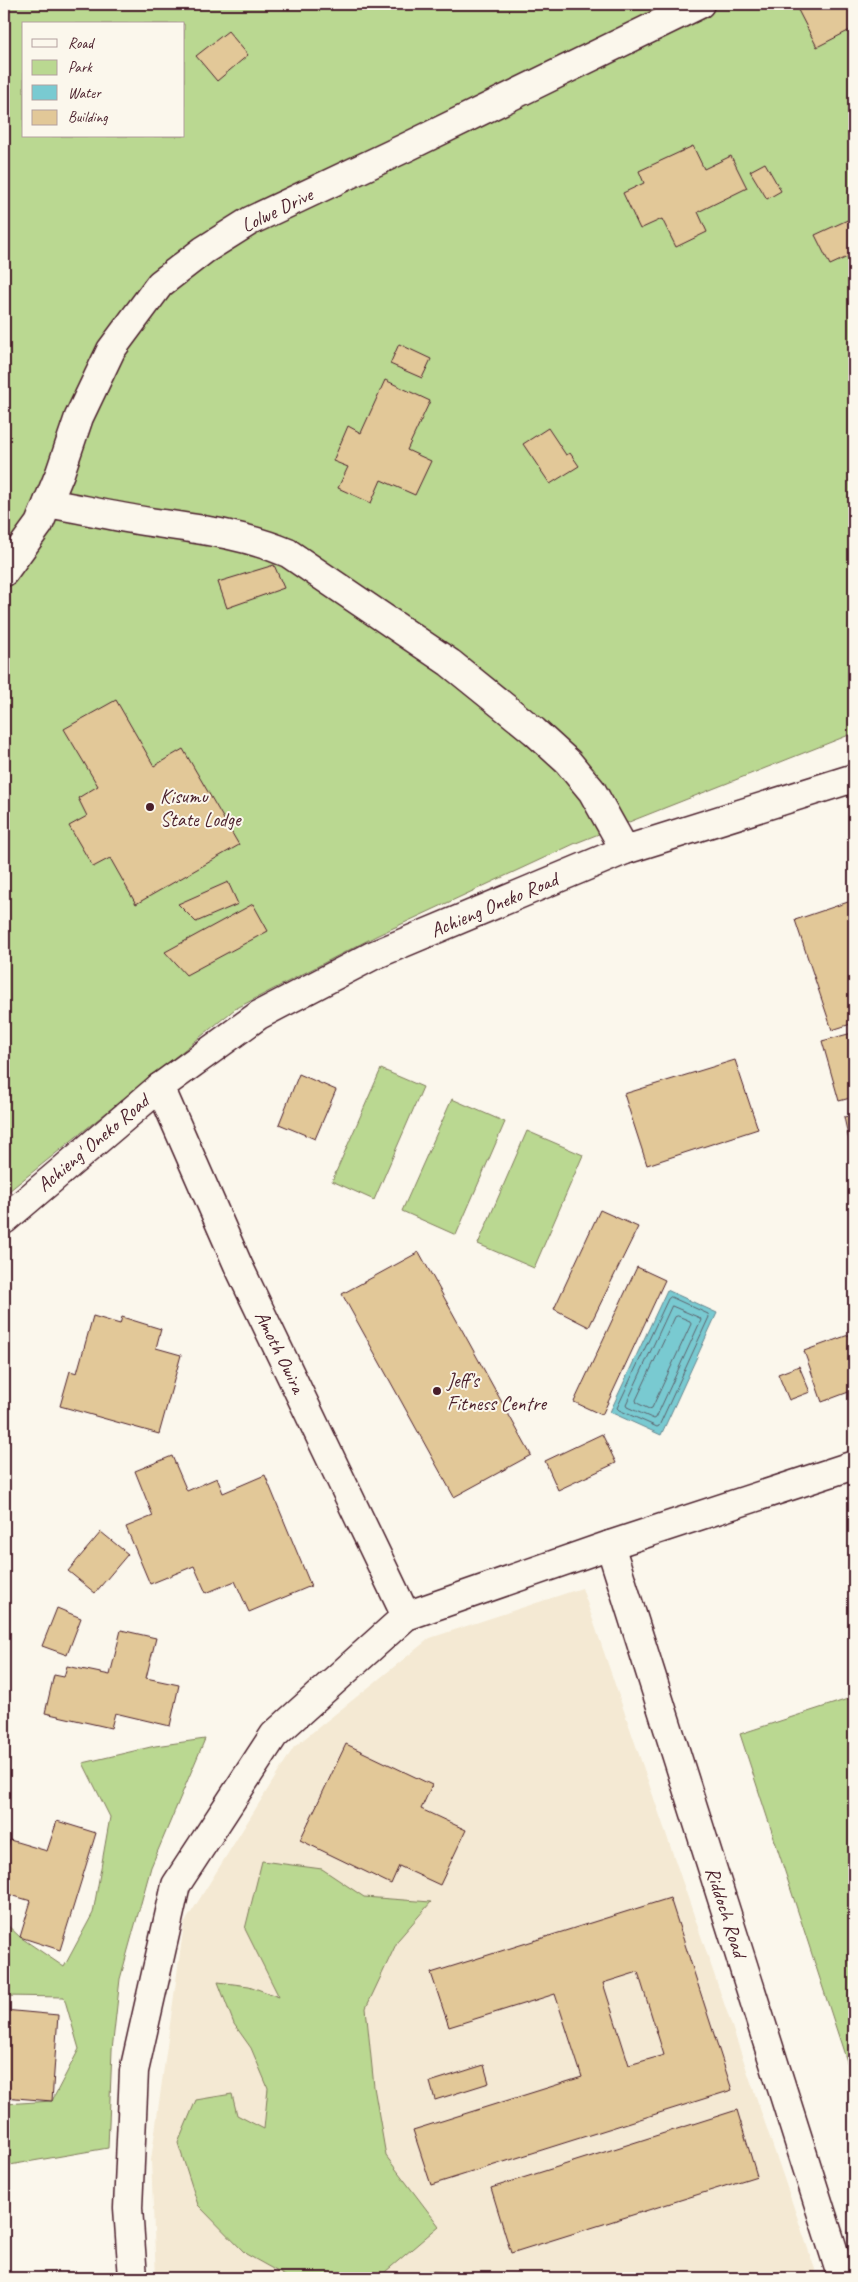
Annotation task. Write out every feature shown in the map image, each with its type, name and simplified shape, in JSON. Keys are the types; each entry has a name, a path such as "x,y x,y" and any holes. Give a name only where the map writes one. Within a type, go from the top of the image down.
{"street":[{"name":"Lolwe Drive","path":"4,572 39,524 79,417 111,350 160,284 196,255 250,221 418,142 700,4"},
{"path":"48,503 149,522 206,529 260,542 288,553 450,663 534,731 568,762 592,791 625,850"},
{"name":"Achieng Oneko Road","path":"160,1087 259,1015 372,956 625,850 854,778"},
{"name":"Achieng' Oneko Road","path":"4,1220 160,1087"},
{"name":"Amoth Owira","path":"160,1087 238,1265 406,1616"},
{"path":"133,2278 128,2208 134,2071 176,1885 274,1735 406,1616 610,1545 854,1465"},
{"name":"Riddoch Road","path":"610,1545 842,2278"}],"shaded area":[{"path":"582,1588 818,2278 156,2278 151,2160 184,1924 294,1747 430,1638"}],"green space":[{"path":"4,4 698,4 304,196 168,279 712,4 854,4 854,733 576,843 376,936 235,1009 4,1195"},
{"path":"381,1069 423,1087 374,1200 332,1181"},
{"path":"452,1099 505,1122 456,1235 402,1211"},
{"path":"527,1131 583,1155 534,1268 478,1244"},
{"path":"854,1697 854,2083 740,1734"},
{"path":"205,1739 151,1867 120,1979 112,2050 108,2148 4,2166 4,2104 52,2101 79,2049 64,1997 4,1996 4,1922 20,1937 64,1967 93,1913 110,1817 83,1763 155,1746"},
{"path":"262,1861 322,1869 364,1897 431,1902 398,1940 366,2008 374,2087 386,2156 439,2226 378,2278 289,2278 246,2254 198,2205 178,2143 196,2100 232,2094 237,2115 264,2129 268,2088 251,2048 234,2024 218,1982 249,1986 279,1997 245,1929"},
{"path":"428,2271 488,2274 491,2278 428,2278"}],"water":[{"path":"667,1290 717,1313 661,1435 610,1412"}],"building":[{"path":"810,4 854,4 854,28 817,47 798,10"},
{"path":"228,31 248,55 217,81 196,56"},
{"path":"693,146 704,169 731,156 747,188 698,212 707,232 676,247 662,219 640,229 623,193 644,183 639,171"},
{"path":"765,163 781,191 767,199 750,171"},
{"path":"854,217 854,254 830,265 815,235"},
{"path":"399,344 431,359 422,378 390,364"},
{"path":"385,380 430,401 407,450 431,461 415,495 381,480 371,503 338,488 348,467 333,461 348,426 361,433"},
{"path":"548,428 566,455 570,453 579,466 550,484 523,444"},
{"path":"274,565 284,588 227,608 218,582"},
{"name":"Kisumu State Lodge","path":"116,700 154,766 183,749 239,845 136,904 110,858 93,867 69,826 87,816 78,798 98,786 64,729"},
{"path":"228,882 238,904 196,922 178,904"},
{"path":"854,900 854,1023 832,1030 795,920"},
{"path":"253,904 268,931 186,975 165,952"},
{"path":"852,1033 854,1042 854,1097 839,1101 822,1041"},
{"path":"735,1060 758,1129 647,1165 624,1094"},
{"path":"299,1074 336,1090 315,1139 279,1124"},
{"path":"854,1115 854,1164 844,1117"},
{"path":"600,1210 638,1227 589,1327 554,1309"},
{"path":"419,1252 531,1455 454,1497 342,1294"},
{"path":"637,1267 665,1280 602,1415 574,1402"},
{"path":"93,1316 120,1324 122,1317 161,1329 156,1348 181,1355 159,1434 60,1406 70,1371 77,1373"},
{"path":"854,1333 854,1390 822,1402 804,1351"},
{"path":"799,1366 810,1392 789,1400 778,1374"},
{"path":"602,1434 616,1463 558,1490 545,1461"},
{"path":"172,1456 187,1491 217,1478 223,1493 265,1475 311,1586 249,1612 235,1581 206,1593 194,1566 150,1584 126,1527 153,1516 135,1471"},
{"path":"101,1532 128,1554 95,1593 68,1571"},
{"path":"57,1608 81,1618 67,1655 42,1646"},
{"path":"121,1630 156,1638 146,1678 179,1685 170,1726 115,1713 111,1728 45,1713 54,1675 64,1677 67,1666 110,1675"},
{"path":"346,1744 432,1785 421,1809 466,1830 440,1885 399,1866 391,1884 300,1840"},
{"path":"57,1821 96,1833 60,1950 20,1937 31,1901 4,1893 4,1862 10,1840 47,1851"},
{"path":"670,1898 732,2090 431,2185 413,2130 582,2077 555,1994 449,2027 431,1973","holes":["638,1972 664,2055 629,2065 603,1983"]},
{"path":"4,2010 58,2015 52,2101 4,2097"},
{"path":"484,2065 489,2083 435,2100 430,2082"},
{"path":"737,2110 757,2176 511,2253 491,2188"}],"place":[{"name":"Kisumu State Lodge","path":"150,807"},
{"name":"Jeff's Fitness Centre","path":"437,1391"}]}
